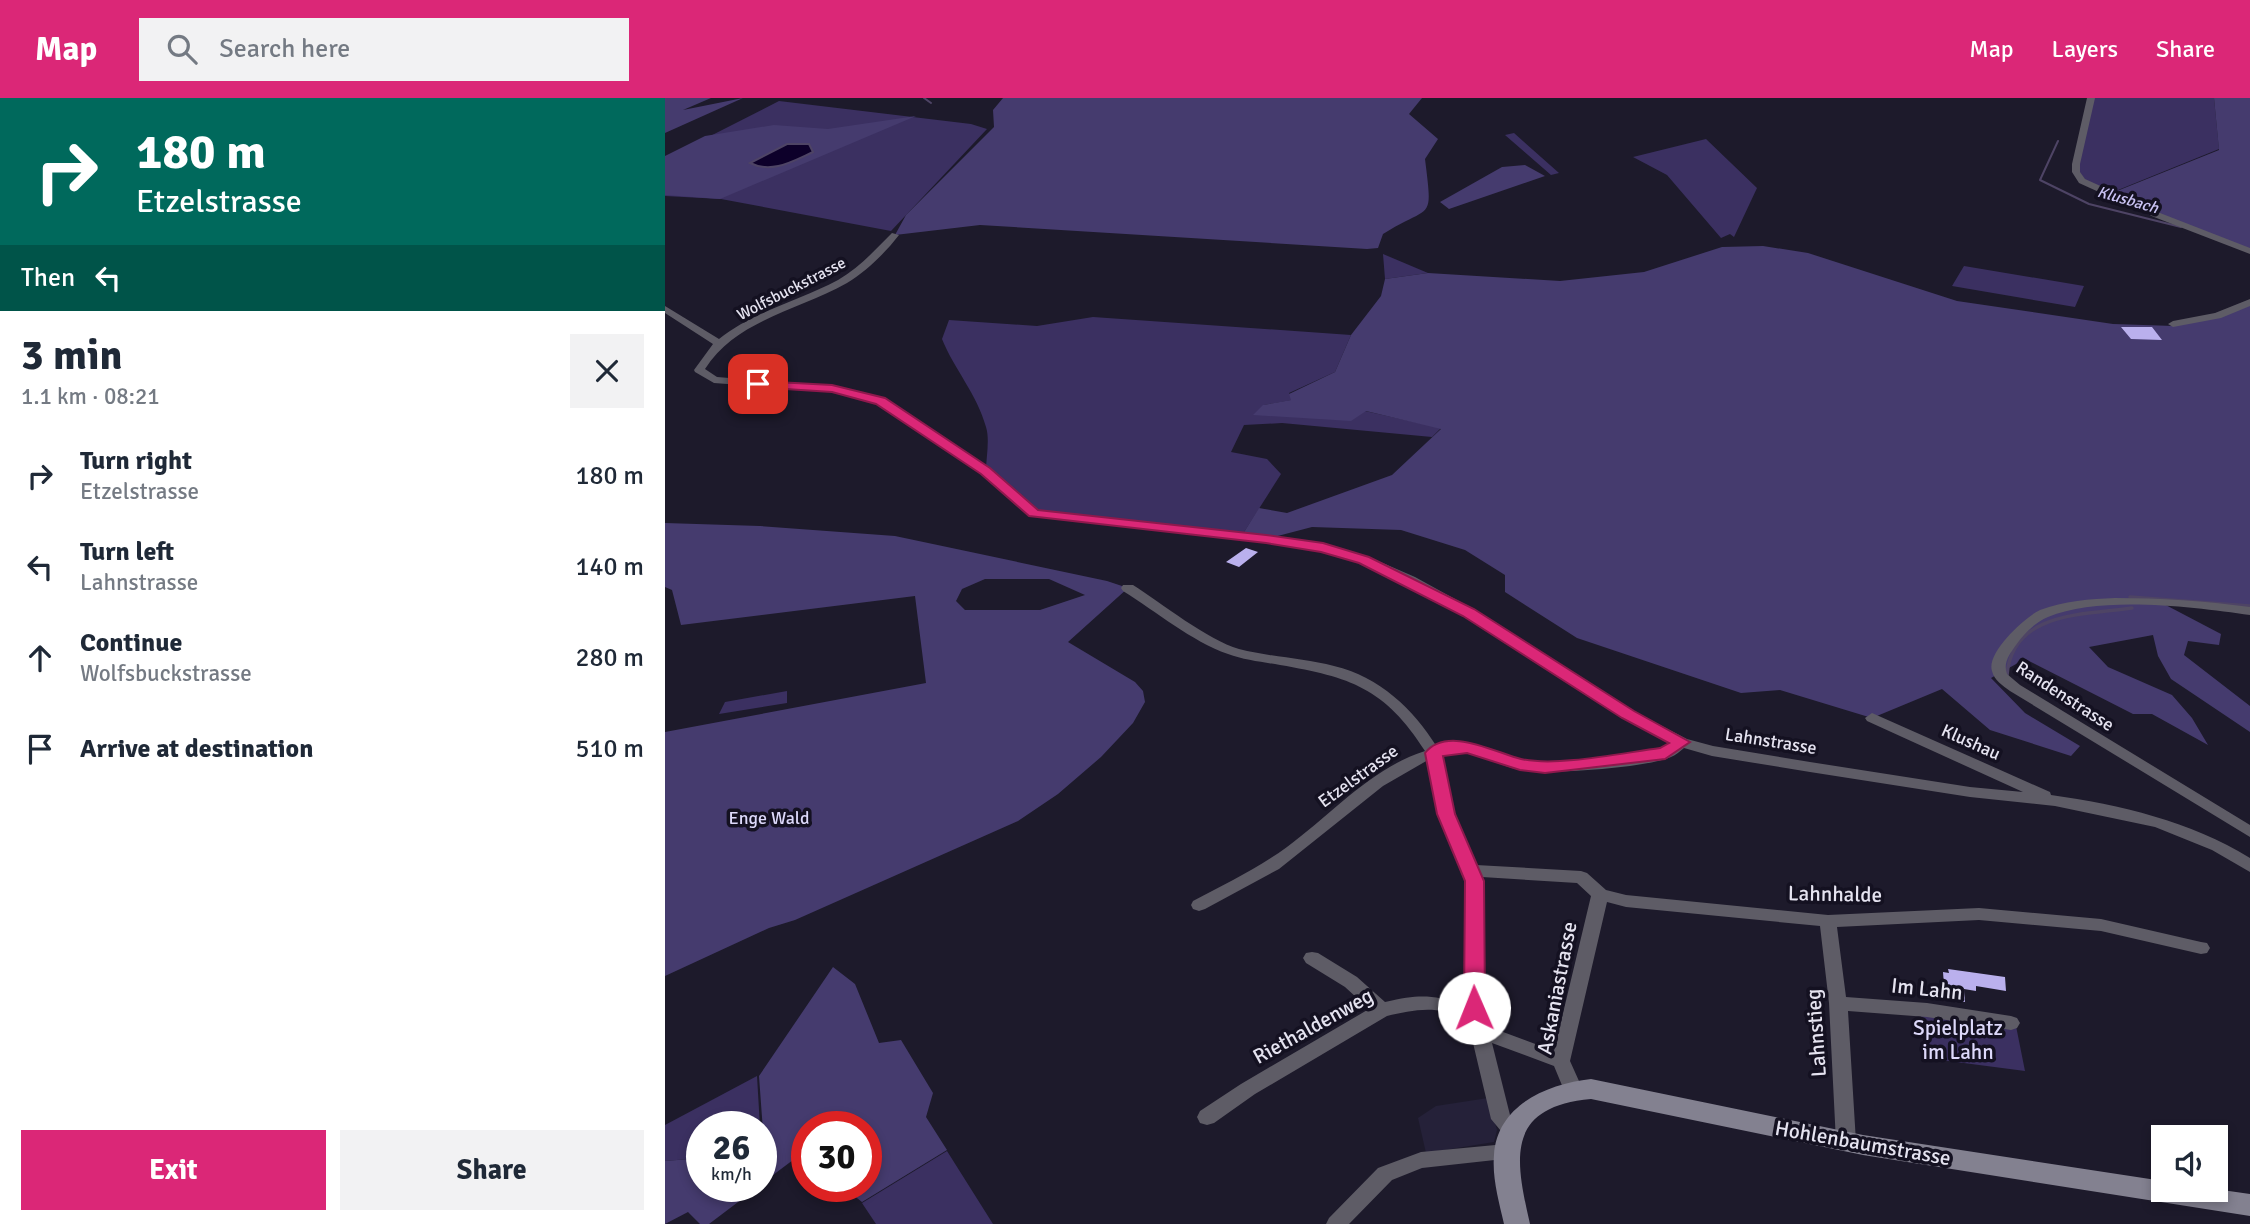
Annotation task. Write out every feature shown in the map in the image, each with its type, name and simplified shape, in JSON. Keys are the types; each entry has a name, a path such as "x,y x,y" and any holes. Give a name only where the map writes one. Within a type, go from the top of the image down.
{"street":[{"path":"2091,98 2076,164 2076,173 2082,181 2178,224 2250,251"},
{"name":"Wolfsbuckstrasse","path":"895,235 869,262 841,282 759,319 720,344 699,370 705,376 733,383 832,389 880,401 986,471 1034,513 1323,548"},
{"path":"2173,324 2218,316 2250,302"},
{"path":"665,309 720,344"},
{"name":"Lahnstrasse","path":"1323,548 1364,560 1422,587 1468,612 1628,715 1682,742 1712,751 1970,792 2055,801 2159,822 2218,846 2250,866"},
{"path":"1128,588 1213,643 1234,652 1333,670 1353,678 1400,706 1434,753 1446,814 1473,871 1474,1008 1501,1119 1510,1141 1506,1169 1517,1224"},
{"name":"Randenstrasse","path":"2250,611 2158,602 2108,603 2045,612 2030,621 2013,641 1999,661 1998,673 2000,679 2250,832"},
{"name":"Klushau","path":"1872,719 2055,801"},
{"name":"Etzelstrasse","path":"1199,905 1274,864 1379,781 1415,759 1452,747 1468,747 1520,765 1545,767 1665,753 1682,742"},
{"name":"Lahnhalde","path":"1473,871 1581,877 1600,894 1626,901 1828,921 1979,914 2101,925 2201,948"},
{"name":"Askaniastrasse","path":"1573,1090 1561,1061 1600,894"},
{"name":"Lahnstieg","path":"1828,921 1838,1003 1846,1142"},
{"path":"1312,958 1351,982 1382,1010"},
{"name":"Riethaldenweg","path":"1207,1117 1248,1088 1382,1010 1411,1003 1431,1002 1466,1011 1488,1034 1561,1061"},
{"name":"Im Lahn","path":"1838,1003 1927,1010 2011,1023"},
{"name":"Hohlenbaumstrasse","path":"1510,1141 1524,1115 1538,1103 1573,1090 1617,1093 1846,1142 2250,1205"},
{"path":"1338,1221 1385,1174 1421,1160 1510,1141"}],"shaded area":[{"path":"787,144 809,144 813,152 774,167 750,163"},
{"path":"1488,1098 1497,1130 1494,1142 1426,1153 1418,1118 1436,1106"}],"green space":[{"path":"665,98 711,98 683,110 743,98 665,133"},
{"path":"1003,98 1422,98 1409,114 1438,139 1425,159 1428,203 1420,214 1383,234 1378,248 1367,249 980,225 895,235 906,215 994,127 993,110"},
{"path":"2092,98 2214,98 2219,149 2118,190 2120,199 2088,184 2078,170"},
{"path":"2214,98 2250,98 2250,252 2120,199 2117,191 2219,150"},
{"path":"779,101 971,124 987,129 891,231 721,199 665,196 665,159"},
{"path":"916,116 720,199 665,195 665,156 705,136 774,125 828,129"},
{"path":"1514,133 1559,173 1551,175 1505,135"},
{"path":"1706,139 1757,188 1734,237 1730,234 1721,238 1667,175 1633,157"},
{"path":"1525,165 1545,176 1449,209 1440,202 1502,167"},
{"path":"1763,246 1808,253 1957,301 2113,324 2174,326 2250,303 2250,611 2160,602 2221,634 2219,645 2188,641 2184,655 2250,706 2250,732 2171,679 2158,656 2153,635 2089,647 2108,667 2172,695 2192,718 2208,745 2152,714 2133,714 2025,659 1991,678 2025,713 2080,746 2071,756 1990,730 1942,689 1872,718 1780,690 1741,693 1577,638 1505,592 1505,575 1465,550 1401,530 1312,527 1266,539 1241,537 1259,508 1287,513 1392,475 1441,429 1366,411 1351,421 1253,415 1263,405 1291,400 1289,394 1335,372 1351,335 1381,296 1385,279 1428,273 1560,281 1644,272 1722,247"},
{"path":"1383,254 1428,273 1385,279"},
{"path":"1964,266 2084,286 2075,307 1952,286"},
{"path":"1093,317 1351,335 1335,372 1289,393 1292,400 1264,405 1365,411 1441,428 1432,437 1282,423 1244,425 1231,452 1267,459 1281,474 1241,537 1034,513 986,471 988,438 982,415 942,339 949,320 1037,326"},
{"name":"Enge Wald","path":"665,523 760,526 895,536 1107,581 1128,588 1068,642 1135,682 1143,691 1145,702 1133,723 1101,757 1058,794 1018,821 795,920 769,928 665,976 665,732 926,683 915,596 681,625 672,590 665,587","holes":["985,579 1049,579 1085,595 1040,610 965,610 956,601 962,589"]},
{"path":"787,691 787,703 719,714 725,702"},
{"path":"833,967 855,984 879,1043 901,1040 933,1093 926,1117 947,1150 882,1190 882,1111 791,1111 791,1162 777,1172 777,1111 762,1111 759,1076"},
{"name":"Spielplatz im Lahn","path":"1920,1013 2016,1026 2025,1071 1933,1059"},
{"path":"757,1076 759,1111 691,1111"},
{"path":"686,1114 686,1159 665,1161 665,1125"},
{"path":"947,1151 993,1224 876,1224 862,1203 882,1202 882,1191"},
{"path":"686,1159 686,1202 738,1202 709,1224 700,1224 688,1212 665,1224 665,1161"}],"building":[{"path":"2121,327 2152,327 2162,340 2131,339"},
{"path":"1246,548 1258,552 1239,567 1226,562"},
{"path":"1948,969 2005,977 2006,991 1976,986 1976,991 1964,989 1965,1002 1945,999 1943,972 1949,973"}],"waterway":[{"path":"924,98 931,103"},
{"name":"Klusbach","path":"2058,141 2040,180 2089,204 2181,227"},
{"name":"Klusbach","path":"2130,597 2250,606"},
{"name":"Klusbach","path":"2007,675 2012,654 2022,639 2036,628 2073,615 2132,608"}],"route":[{"path":"758,384 832,389 857,393 880,401 986,471 1034,513 1266,539 1323,548 1364,560 1410,580 1468,612 1628,715 1682,742 1665,753 1545,767 1520,765 1468,747 1452,747 1434,753 1446,814 1473,871 1475,881 1474,1008"}]}
